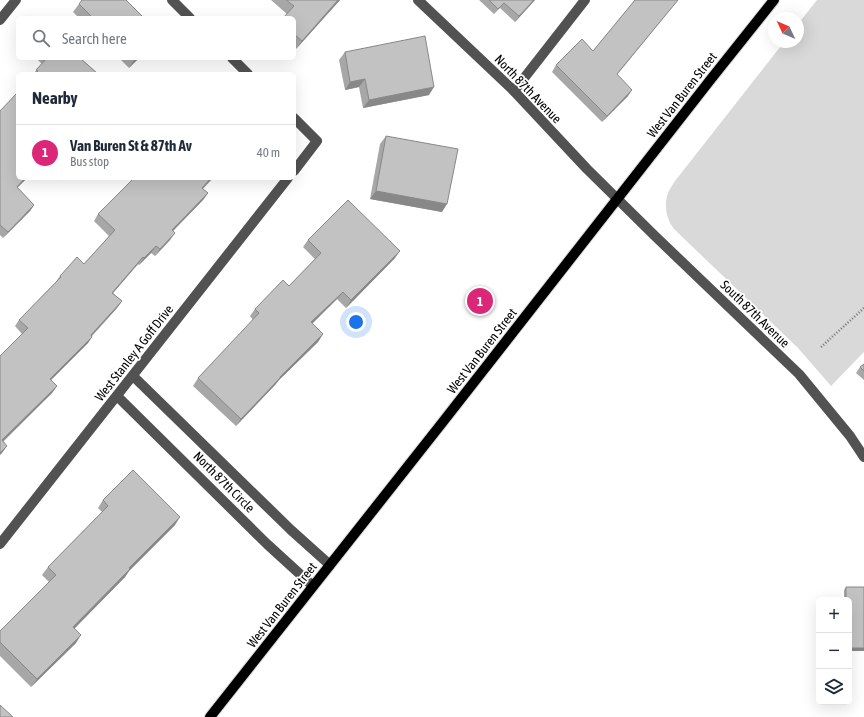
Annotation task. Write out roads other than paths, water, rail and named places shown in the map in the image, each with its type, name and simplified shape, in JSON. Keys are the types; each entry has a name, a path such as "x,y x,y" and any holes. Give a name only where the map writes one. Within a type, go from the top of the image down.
{"main road":[{"name":"West Van Buren Street","path":"210,717 774,0"}],"street":[{"path":"0,20 16,0"},
{"path":"172,0 188,16"},
{"name":"North 87th Avenue","path":"418,0 514,91 617,199"},
{"path":"514,91 585,0"},
{"path":"234,60 246,72"},
{"path":"296,120 317,141 296,168"},
{"name":"West Stanley A Goff Drive","path":"0,544 286,180"},
{"name":"South 87th Avenue","path":"617,199 799,374 850,436 864,457"},
{"name":"North 87th Circle","path":"133,376 291,530 330,565"},
{"name":"North 87th Circle","path":"117,396 267,544 313,586"}],"place":[{"name":"Van Buren St & 87th Av","path":"480,301"}]}
